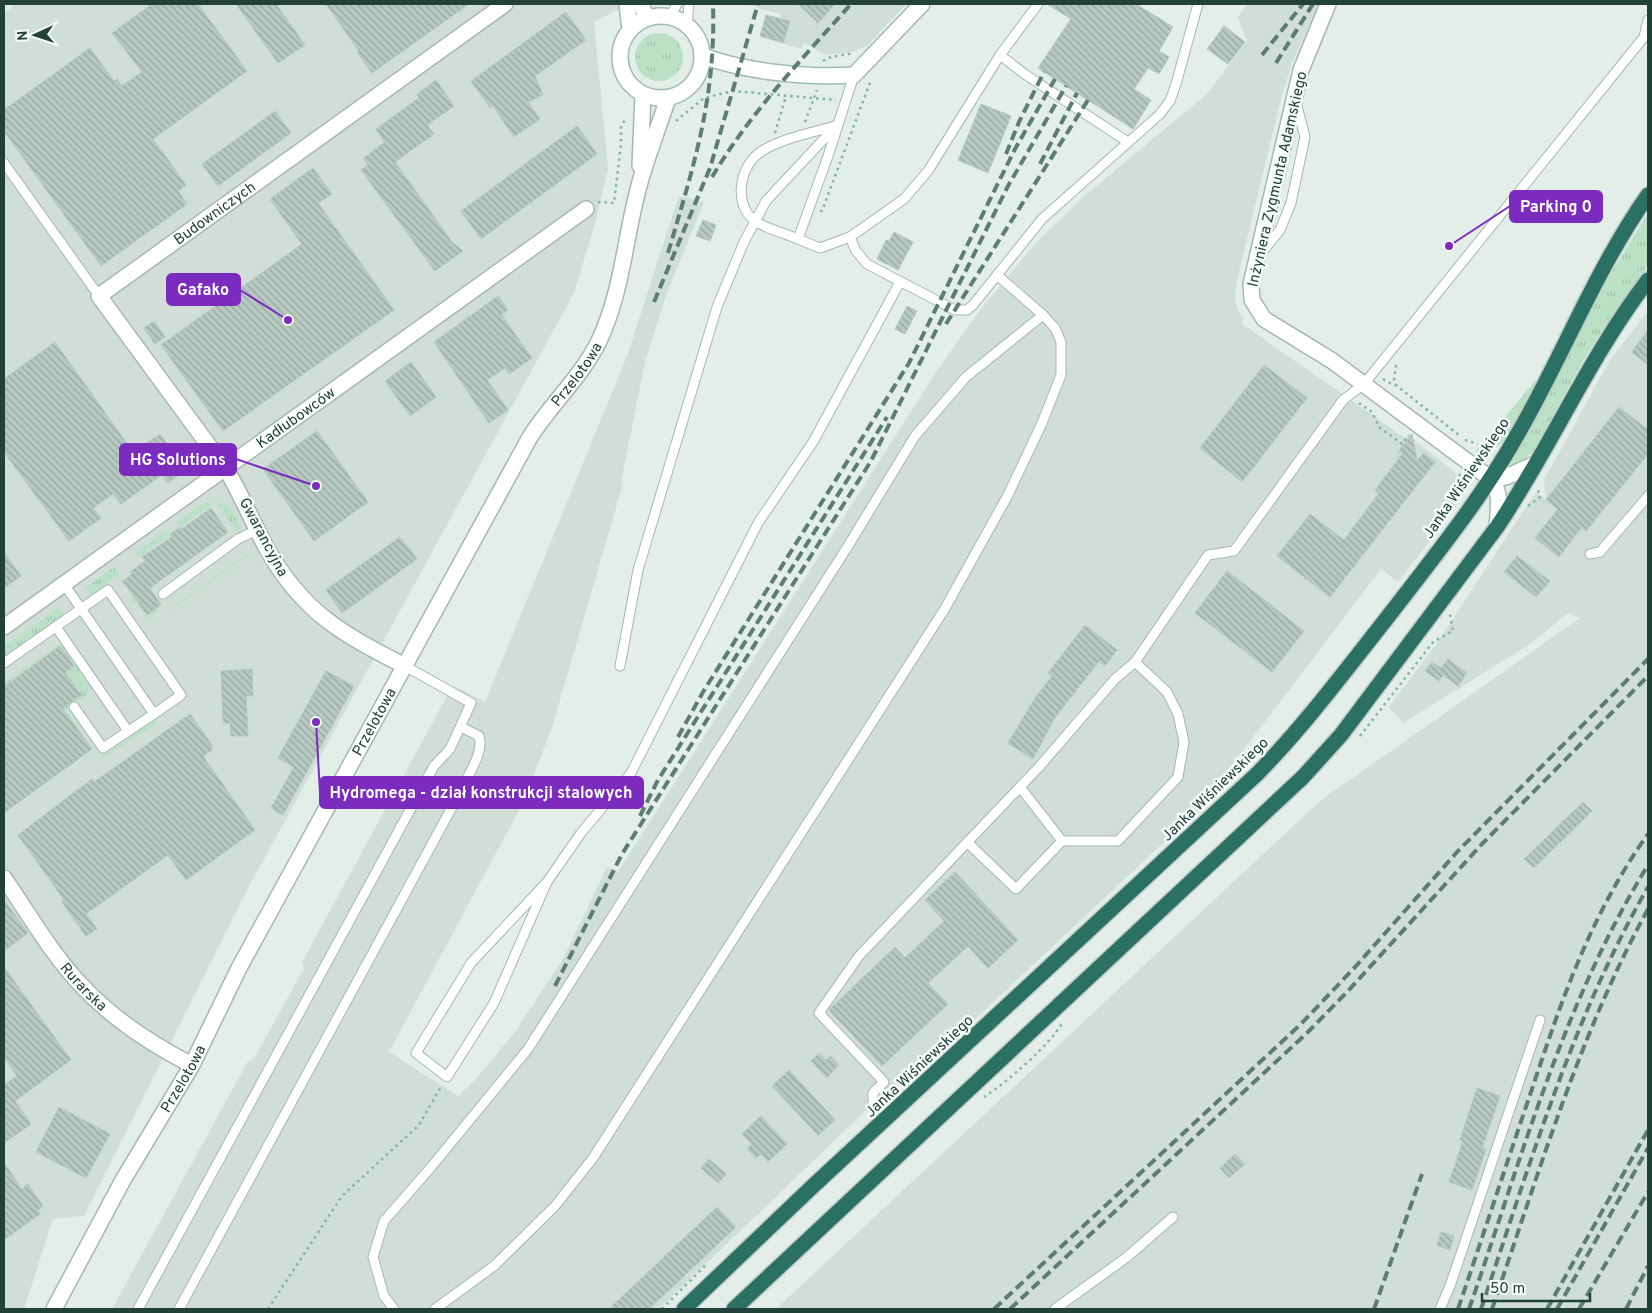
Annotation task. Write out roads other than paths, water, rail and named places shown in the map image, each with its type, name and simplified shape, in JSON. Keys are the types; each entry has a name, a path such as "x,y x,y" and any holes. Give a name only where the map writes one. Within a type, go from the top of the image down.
{"highway":[{"name":"Janka Wiśniewskiego","path":"684,1309 812,1187 905,1103 1269,762 1333,688 1444,544 1491,479 1521,430 1600,274 1648,195"},
{"path":"734,1309 1303,776 1341,735 1498,527 1598,354 1648,280"}],"street":[{"name":"Budowniczych","path":"99,296 505,4"},
{"path":"626,4 630,29"},
{"path":"640,4 647,18"},
{"path":"703,56 735,67 819,76 854,75 922,4"},
{"name":"Inżyniera Zygmunta Adamskiego","path":"1328,4 1311,41 1294,95 1256,261 1251,291 1252,300 1264,319 1330,360 1491,479"},
{"path":"673,10 698,39 703,56 698,76 691,86 680,94 668,98 655,98 643,95 632,87 624,77 620,65 620,52 623,40 630,29 647,18 673,10"},
{"path":"698,76 735,67"},
{"name":"Przelotowa","path":"640,182 643,95"},
{"name":"Przelotowa","path":"54,1309 124,1180 192,1065 239,968 530,437 546,412 581,371 599,342 611,311 622,272 640,182 668,98"},
{"name":"Kadłubowców","path":"4,627 586,209"},
{"path":"99,296 226,469"},
{"path":"1491,479 1506,477 1536,464"},
{"name":"Gwarancyjna","path":"226,469 241,494 257,530 288,581 312,610 344,634 406,666"},
{"path":"1491,479 1495,484 1499,499 1498,527"},
{"name":"Rurarska","path":"4,878 64,964 97,1001 172,1055 192,1065"}],"lane":[{"path":"687,25 689,4"},
{"path":"837,126 771,145 759,152 746,167 741,181 742,190 744,202 755,221 820,248 850,237 904,199 928,171 1000,55 1038,4"},
{"path":"850,237 856,251 867,264 948,307 962,312 973,305 1042,218 1128,142 1170,101 1198,4"},
{"path":"872,1101 873,1093 884,1082 819,1012 859,956 1020,787 1115,679 1135,662 1208,555 1234,551 1342,400 1364,384 1644,37 1648,20"},
{"path":"1000,55 1026,75 1128,142"},
{"path":"798,239 854,75"},
{"path":"1256,261 1280,230 1291,203 1305,137 1294,95"},
{"path":"620,666 638,570 717,306 755,221 766,201 837,126"},
{"path":"4,163 99,296"},
{"path":"435,1309 494,1266 555,1206 593,1158 944,610 1008,495 1042,424 1061,375 1061,342 1055,328 1043,315 997,275"},
{"path":"547,882 494,1003 447,1077 416,1053 471,962 547,882 581,833 631,773 758,523 813,442 900,282"},
{"path":"394,1309 384,1296 373,1257 384,1221 528,1049 842,555 915,436 966,376 1043,315"},
{"path":"1590,554 1600,552 1648,496"},
{"path":"163,594 238,540 257,530"},
{"path":"64,584 154,714"},
{"path":"4,664 108,590 181,696 103,748 74,707"},
{"path":"56,627 128,732"},
{"path":"968,842 1016,889 1062,840 1118,841 1178,777 1184,742 1178,714 1167,692 1135,662"},
{"path":"138,1309 434,766 450,749 471,703 406,666"},
{"path":"179,1309 463,787 479,751 480,739 479,736 460,727"},
{"path":"1020,787 1062,840"},
{"path":"1440,1309 1450,1286 1540,1020"},
{"path":"1055,1309 1127,1256 1173,1217"}],"railway":[{"path":"668,253 694,160 707,101 713,38 713,4"},
{"path":"654,302 710,168 758,4"},
{"path":"712,177 727,153 760,109 851,4"},
{"path":"1262,55 1303,4"},
{"path":"1276,63 1313,4"},
{"path":"1006,154 1019,122 1044,72"},
{"path":"678,737 703,692 909,363 1015,149 1055,79"},
{"path":"555,986 622,854 871,461 1008,186 1066,86"},
{"path":"1040,164 1077,93"},
{"path":"946,324 1088,100"},
{"path":"640,816 658,780 887,417"},
{"path":"994,1309 1301,1024 1356,966 1458,851 1648,659"},
{"path":"1010,1309 1308,1032 1348,991 1482,844 1648,676"},
{"path":"1458,1309 1541,1062 1578,961 1609,897 1627,865 1648,834"},
{"path":"1469,1309 1546,1082 1568,1026 1618,918 1648,865"},
{"path":"1481,1309 1554,1094 1597,988 1621,937 1648,887"},
{"path":"1492,1309 1544,1156 1581,1055 1623,957 1648,909"},
{"path":"1547,1309 1648,1130"},
{"path":"1557,1309 1648,1148"},
{"path":"1374,1309 1422,1174"},
{"path":"1579,1309 1648,1192"},
{"path":"1626,1309 1648,1266"}],"place":[{"name":"Parking 0","path":"1449,246"},
{"name":"Gafako","path":"288,320"},
{"name":"HG Solutions","path":"316,486"},
{"name":"Hydromega - dział konstrukcji stalowych","path":"316,722"}]}
